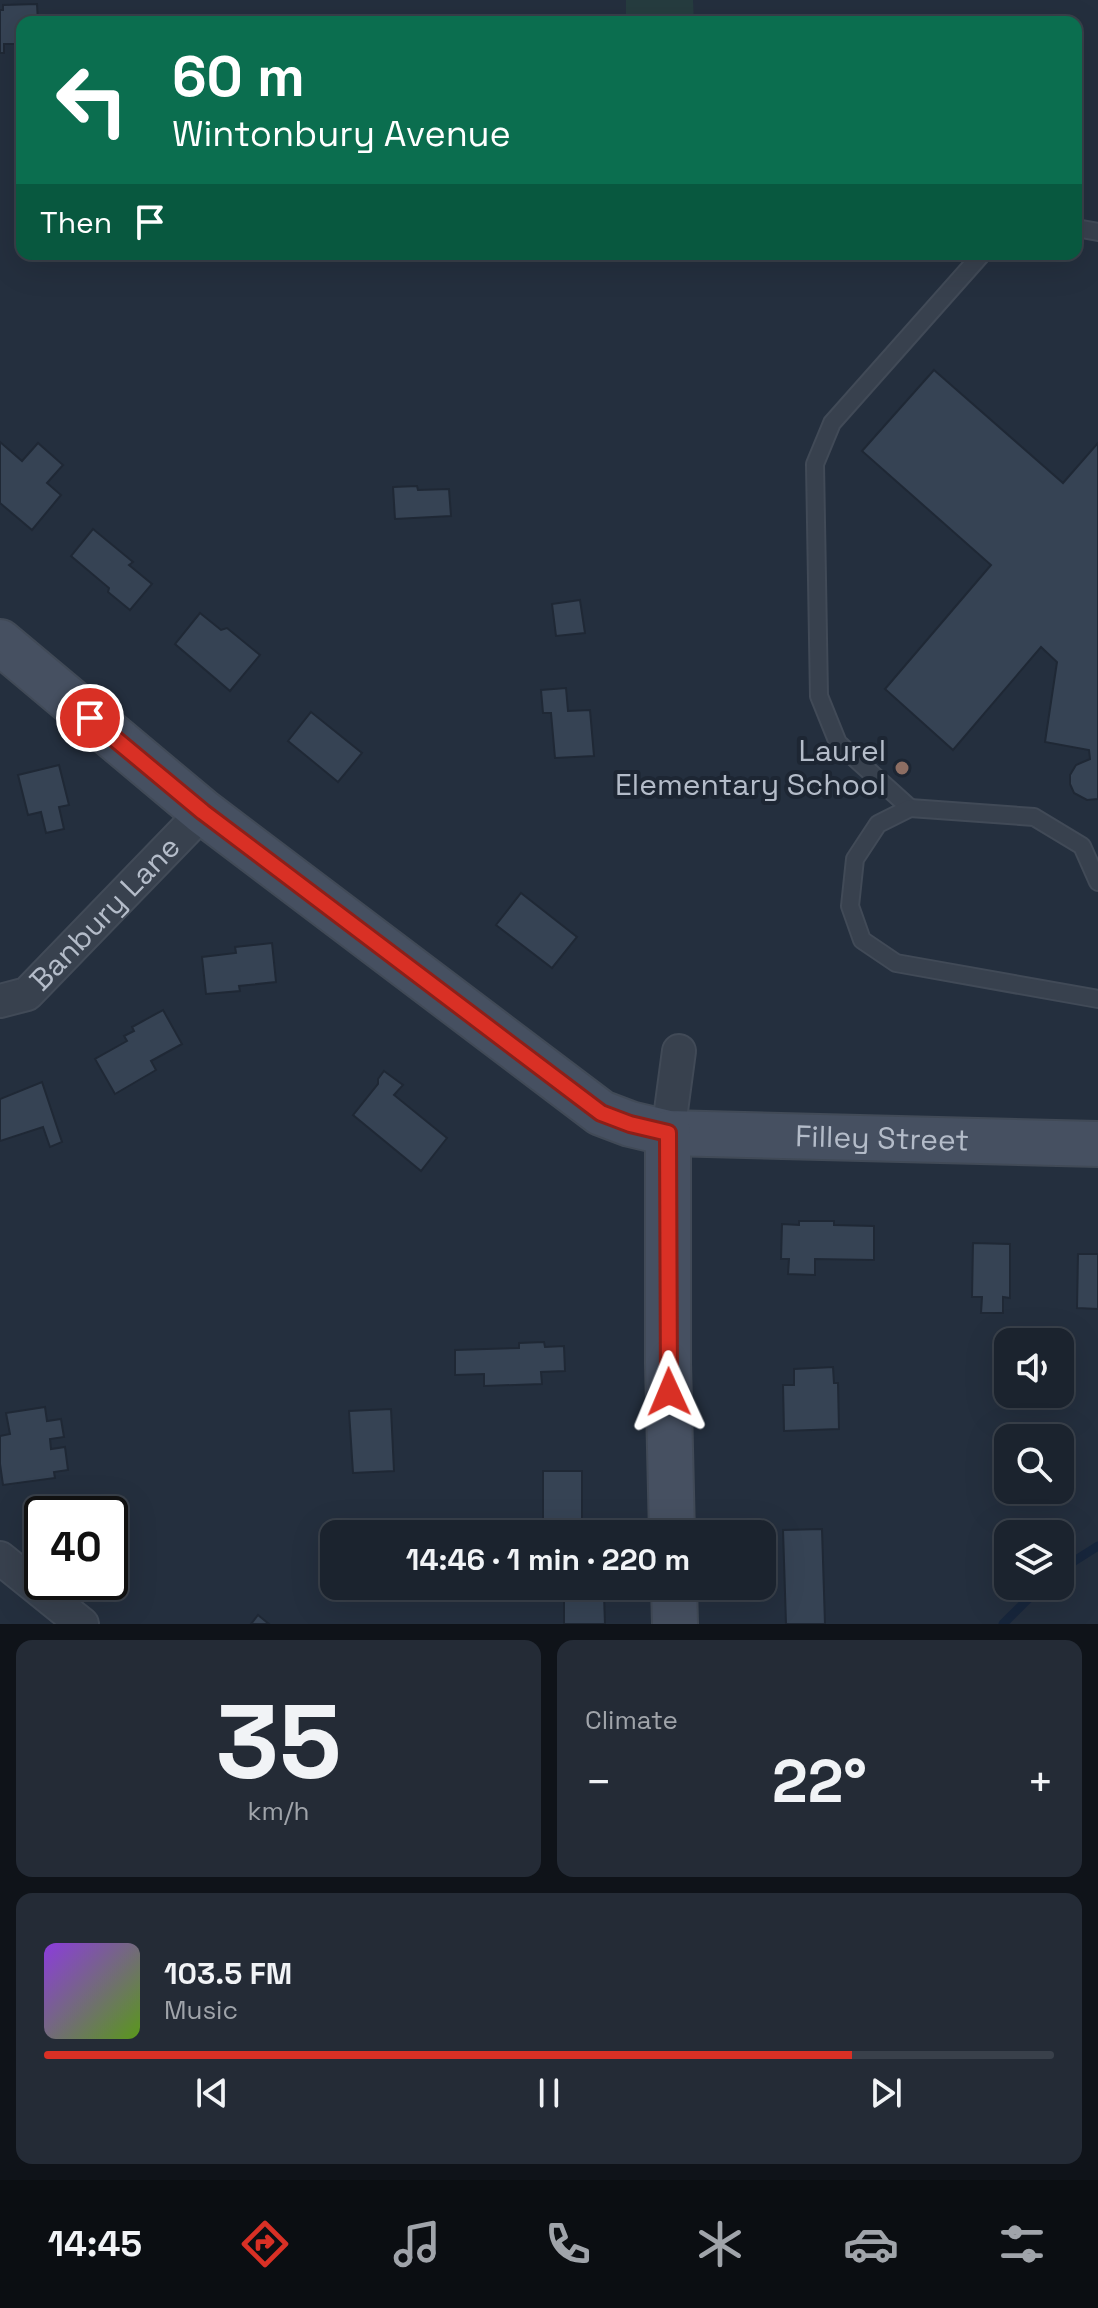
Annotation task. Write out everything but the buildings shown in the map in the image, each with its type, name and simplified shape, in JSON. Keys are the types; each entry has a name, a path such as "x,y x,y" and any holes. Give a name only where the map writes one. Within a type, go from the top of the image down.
{"street":[{"name":"Filley Street","path":"0,642 203,812 601,1113 668,1133 1098,1143"},
{"name":"Banbury Lane","path":"0,1001 27,994 203,812"},
{"path":"672,1520 668,1133 679,1051"},
{"path":"0,1558 82,1624"},
{"path":"674,1600 675,1624"}],"lane":[{"path":"910,808 838,743 819,696 815,464 832,423 977,260"},
{"path":"1098,882 1082,846 1034,817 910,808 878,824 855,859 850,906 862,940 896,963 1098,999"}],"green space":[{"path":"626,0 693,0 694,16 626,16"}],"waterway":[{"path":"1074,1561 1098,1546"},
{"path":"1003,1624 1027,1600"}],"place":[{"name":"Laurel Elementary School","path":"902,768"}],"route":[{"path":"90,718 203,812 601,1113 668,1133 669,1392"}]}
